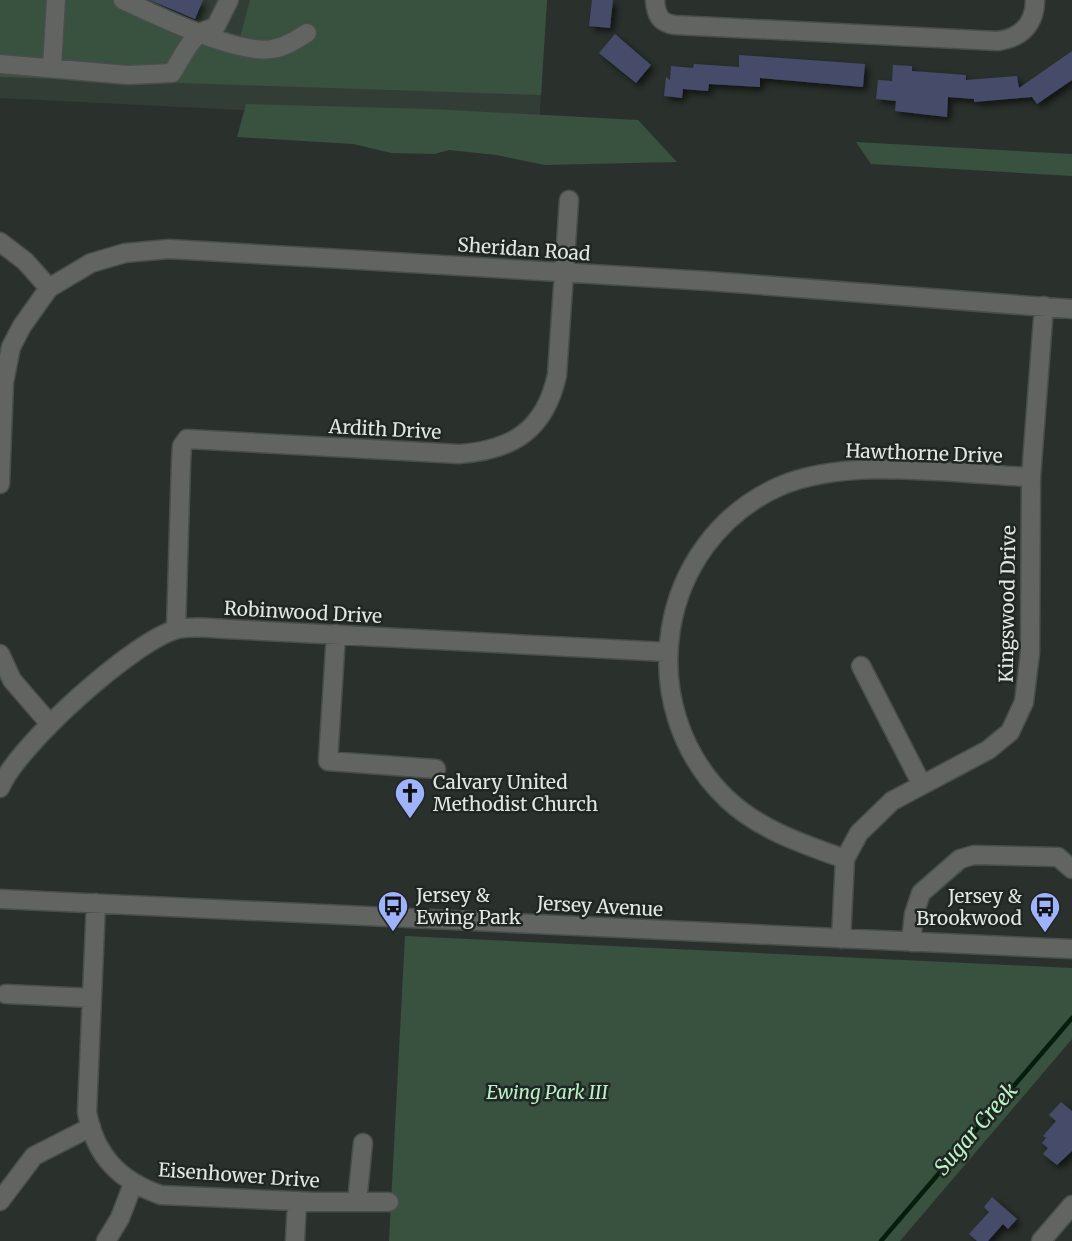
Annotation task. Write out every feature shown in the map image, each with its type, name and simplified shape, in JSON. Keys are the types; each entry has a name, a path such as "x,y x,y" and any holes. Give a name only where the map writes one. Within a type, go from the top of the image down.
{"street":[{"path":"52,67 56,0"},
{"path":"123,0 197,34 270,50 307,33"},
{"path":"0,64 128,75 172,73 197,34 203,29 215,28 229,0"},
{"path":"655,0 659,18 665,24 998,41 1015,37 1029,24 1035,12 1035,0"},
{"name":"Ardith Drive","path":"176,629 181,462 184,443 194,438 459,454 485,452 505,446 534,424 554,390 569,200"},
{"path":"0,242 25,261 49,288 11,347 4,382 0,484"},
{"name":"Sheridan Road","path":"49,288 105,257 146,250 563,273 1072,309"},
{"name":"Kingswood Drive","path":"841,939 845,859 852,842 879,811 921,783 988,750 1010,732 1020,714 1030,653 1031,477 1044,306"},
{"name":"Hawthorne Drive","path":"845,859 766,828 717,788 692,757 677,720 669,683 667,652 677,599 700,556 736,515 779,487 813,475 846,470 1031,477"},
{"name":"Robinwood Drive","path":"0,788 14,764 50,724 136,650 176,629 336,634 667,652"},
{"path":"336,634 328,761 436,769"},
{"path":"0,654 12,680 50,724"},
{"path":"860,666 921,783"},
{"path":"911,942 914,914 921,893 960,859 974,855 1058,857 1072,869"},
{"name":"Jersey Avenue","path":"0,899 1072,949"},
{"name":"Eisenhower Drive","path":"96,903 87,1095 91,1127 108,1163 133,1184 161,1195 389,1202"},
{"path":"6,994 91,998"},
{"path":"0,1201 34,1156 91,1127"},
{"path":"357,1202 363,1143"},
{"path":"106,1241 120,1218 133,1184"},
{"path":"295,1241 297,1201"},
{"path":"1041,1241 1072,1205"}],"shaded area":[{"path":"0,0 547,0 539,125 0,98"}],"green space":[{"path":"0,0 142,0 239,41 250,0 547,0 541,95 0,77"},
{"path":"246,104 431,109 638,120 677,162 545,165 496,155 449,150 434,154 391,153 353,144 237,137"},
{"path":"856,142 1072,154 1072,176 871,164"},
{"name":"Ewing Park III","path":"405,936 1072,968 1072,1039 900,1241 389,1241"}],"building":[{"path":"150,0 203,0 195,19"},
{"path":"592,0 613,0 610,28 589,26"},
{"path":"615,34 651,65 636,83 599,53"},
{"path":"1072,51 1072,80 1037,104 1032,97 974,102 974,99 948,97 947,117 895,111 896,101 876,99 878,80 892,81 893,65 912,66 912,71 966,75 966,80 1017,76 1019,88"},
{"path":"739,55 865,64 863,87 760,78 760,87 709,84 708,91 683,89 682,98 664,96 666,77 670,80 671,66 693,68 694,64 739,67"},
{"path":"1061,1102 1072,1111 1072,1151 1057,1165 1043,1154 1048,1148 1042,1143 1046,1138 1043,1136 1056,1121 1049,1115"},
{"path":"992,1197 1017,1219 1008,1229 1003,1224 988,1241 977,1241 969,1234 989,1212 984,1207"}],"waterway":[{"name":"Sugar Creek","path":"881,1241 1072,1018"}],"place":[{"name":"Calvary United Methodist Church","path":"410,820"},
{"name":"Jersey & Ewing Park","path":"393,933"},
{"name":"Jersey & Brookwood","path":"1045,934"}]}
